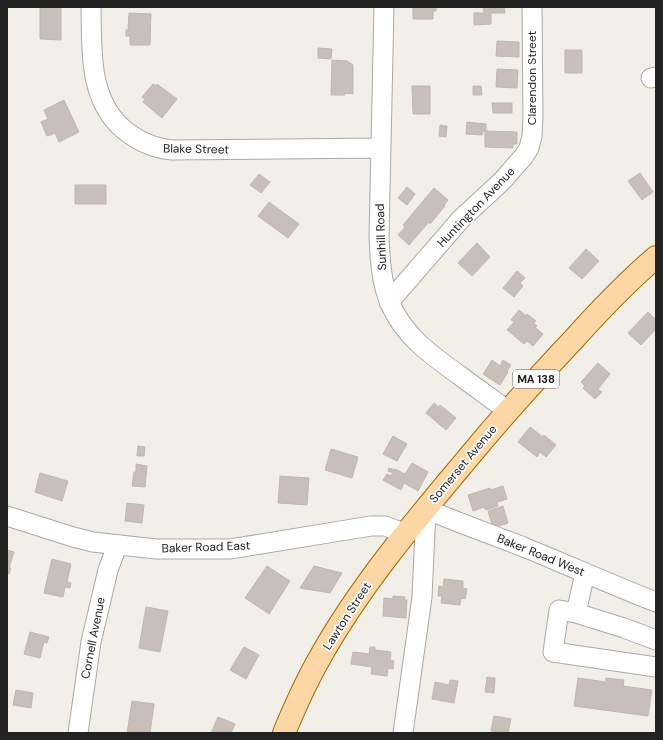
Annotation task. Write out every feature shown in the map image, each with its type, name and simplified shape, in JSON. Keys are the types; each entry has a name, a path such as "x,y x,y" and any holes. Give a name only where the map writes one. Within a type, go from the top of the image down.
{"main road":[{"name":"Somerset Avenue","path":"426,509 541,373 600,310 656,257"},
{"name":"Lawton Street","path":"284,733 318,661 344,618 385,560 426,509"}],"street":[{"name":"Blake Street","path":"91,7 94,72 102,101 118,124 130,135 144,143 157,148 172,150 380,148"},
{"name":"Sunhill Road","path":"384,7 378,237 383,280 389,302 402,325 416,341 434,357 508,411"},
{"name":"Clarendon Street","path":"529,148 532,136 533,117 532,7"},
{"name":"Huntington Avenue","path":"389,302 460,219 502,181 529,148"},
{"name":"Baker Road West","path":"426,509 460,524 497,536 656,602"},
{"name":"Somerset Avenue","path":"403,733 422,597 426,509"},
{"name":"Baker Road East","path":"7,516 93,542 117,546 156,549 230,549 371,526 385,526 406,534"},
{"name":"Cornell Avenue","path":"78,733 90,642 108,570 117,546"},
{"path":"576,613 585,573"},
{"path":"656,640 576,613 559,610 553,652 656,667"}],"building":[{"path":"40,7 61,7 61,40 40,39"},
{"path":"413,7 436,7 436,11 433,11 433,19 413,19"},
{"path":"483,7 504,7 505,13 491,13 491,24 474,25 474,13 484,13"},
{"path":"129,13 151,14 150,45 130,45 130,36 126,36 126,30 128,30"},
{"path":"497,41 519,42 519,57 496,56"},
{"path":"318,48 332,49 331,59 318,58"},
{"path":"565,50 582,50 582,73 565,73"},
{"path":"332,60 347,61 353,65 353,94 345,93 345,95 331,95"},
{"path":"497,69 518,70 517,88 496,87"},
{"path":"153,84 156,86 157,84 177,99 162,118 143,102 145,99 142,97"},
{"path":"412,86 430,86 430,114 413,114"},
{"path":"473,86 481,86 482,95 473,95"},
{"path":"64,100 79,132 59,142 55,133 47,136 41,122 48,119 44,110"},
{"path":"492,103 512,103 512,113 493,113"},
{"path":"467,122 486,124 486,131 483,131 482,135 466,134"},
{"path":"440,125 447,126 446,137 439,136"},
{"path":"485,131 517,132 517,144 513,144 513,148 485,147"},
{"path":"640,173 653,192 642,200 628,181"},
{"path":"259,174 270,182 261,193 250,185"},
{"path":"75,185 106,185 106,204 75,204"},
{"path":"407,187 415,194 407,205 398,198"},
{"path":"434,188 448,200 430,224 429,222 409,245 398,235 405,227 403,225"},
{"path":"269,202 299,224 288,238 258,216"},
{"path":"477,243 490,257 472,276 458,263"},
{"path":"586,249 599,261 582,279 569,268"},
{"path":"517,271 525,278 520,283 523,286 514,297 503,288"},
{"path":"519,310 526,316 527,314 536,321 534,323 537,326 535,327 543,334 533,346 527,341 524,344 507,330 514,322 511,320"},
{"path":"648,312 656,320 656,329 641,345 628,333"},
{"path":"492,360 500,366 503,360 511,365 500,385 483,374"},
{"path":"598,363 610,374 598,389 602,392 595,399 583,388 585,386 581,382"},
{"path":"434,403 439,407 440,405 456,418 446,430 426,413"},
{"path":"530,427 543,437 544,435 556,445 546,457 540,452 537,457 518,442"},
{"path":"393,436 407,444 397,461 383,454"},
{"path":"138,446 145,447 144,456 137,456"},
{"path":"331,449 358,457 352,478 325,470"},
{"path":"412,463 428,472 418,491 404,483 401,490 383,480 387,474 391,476 393,473 388,471 389,468 405,474"},
{"path":"136,464 147,466 145,487 132,486 134,472 136,472"},
{"path":"40,473 68,481 62,501 35,492"},
{"path":"280,476 309,478 307,505 278,503"},
{"path":"503,486 507,499 497,502 498,506 486,510 484,507 473,511 468,495 490,488 491,490"},
{"path":"127,503 144,505 142,523 125,521"},
{"path":"503,506 508,523 493,528 488,511"},
{"path":"7,550 14,552 9,568 11,568 9,574 7,574"},
{"path":"52,559 71,564 67,582 71,583 70,588 65,587 63,597 44,593"},
{"path":"267,566 290,581 269,614 245,598"},
{"path":"314,566 342,573 330,593 300,588"},
{"path":"444,579 463,581 463,588 467,589 465,599 461,598 460,605 441,603 442,596 438,596 439,586 443,587"},
{"path":"393,596 405,597 404,600 407,600 406,618 383,616 384,598 393,599"},
{"path":"146,607 168,611 160,652 139,648"},
{"path":"30,632 49,637 47,643 44,642 40,658 24,654"},
{"path":"244,647 259,655 246,679 230,670"},
{"path":"370,647 375,647 375,650 391,652 390,660 394,661 393,669 388,668 387,676 371,674 372,667 351,664 353,652 369,654"},
{"path":"487,677 495,678 494,693 485,692"},
{"path":"578,678 606,682 606,678 624,680 623,686 652,690 648,716 574,706"},
{"path":"450,680 458,681 454,703 432,699 435,682 449,685"},
{"path":"16,690 33,693 31,708 13,705"},
{"path":"132,701 154,704 150,733 127,733"},
{"path":"494,716 511,719 508,733 491,731"},
{"path":"218,717 235,724 231,733 211,733"}]}
